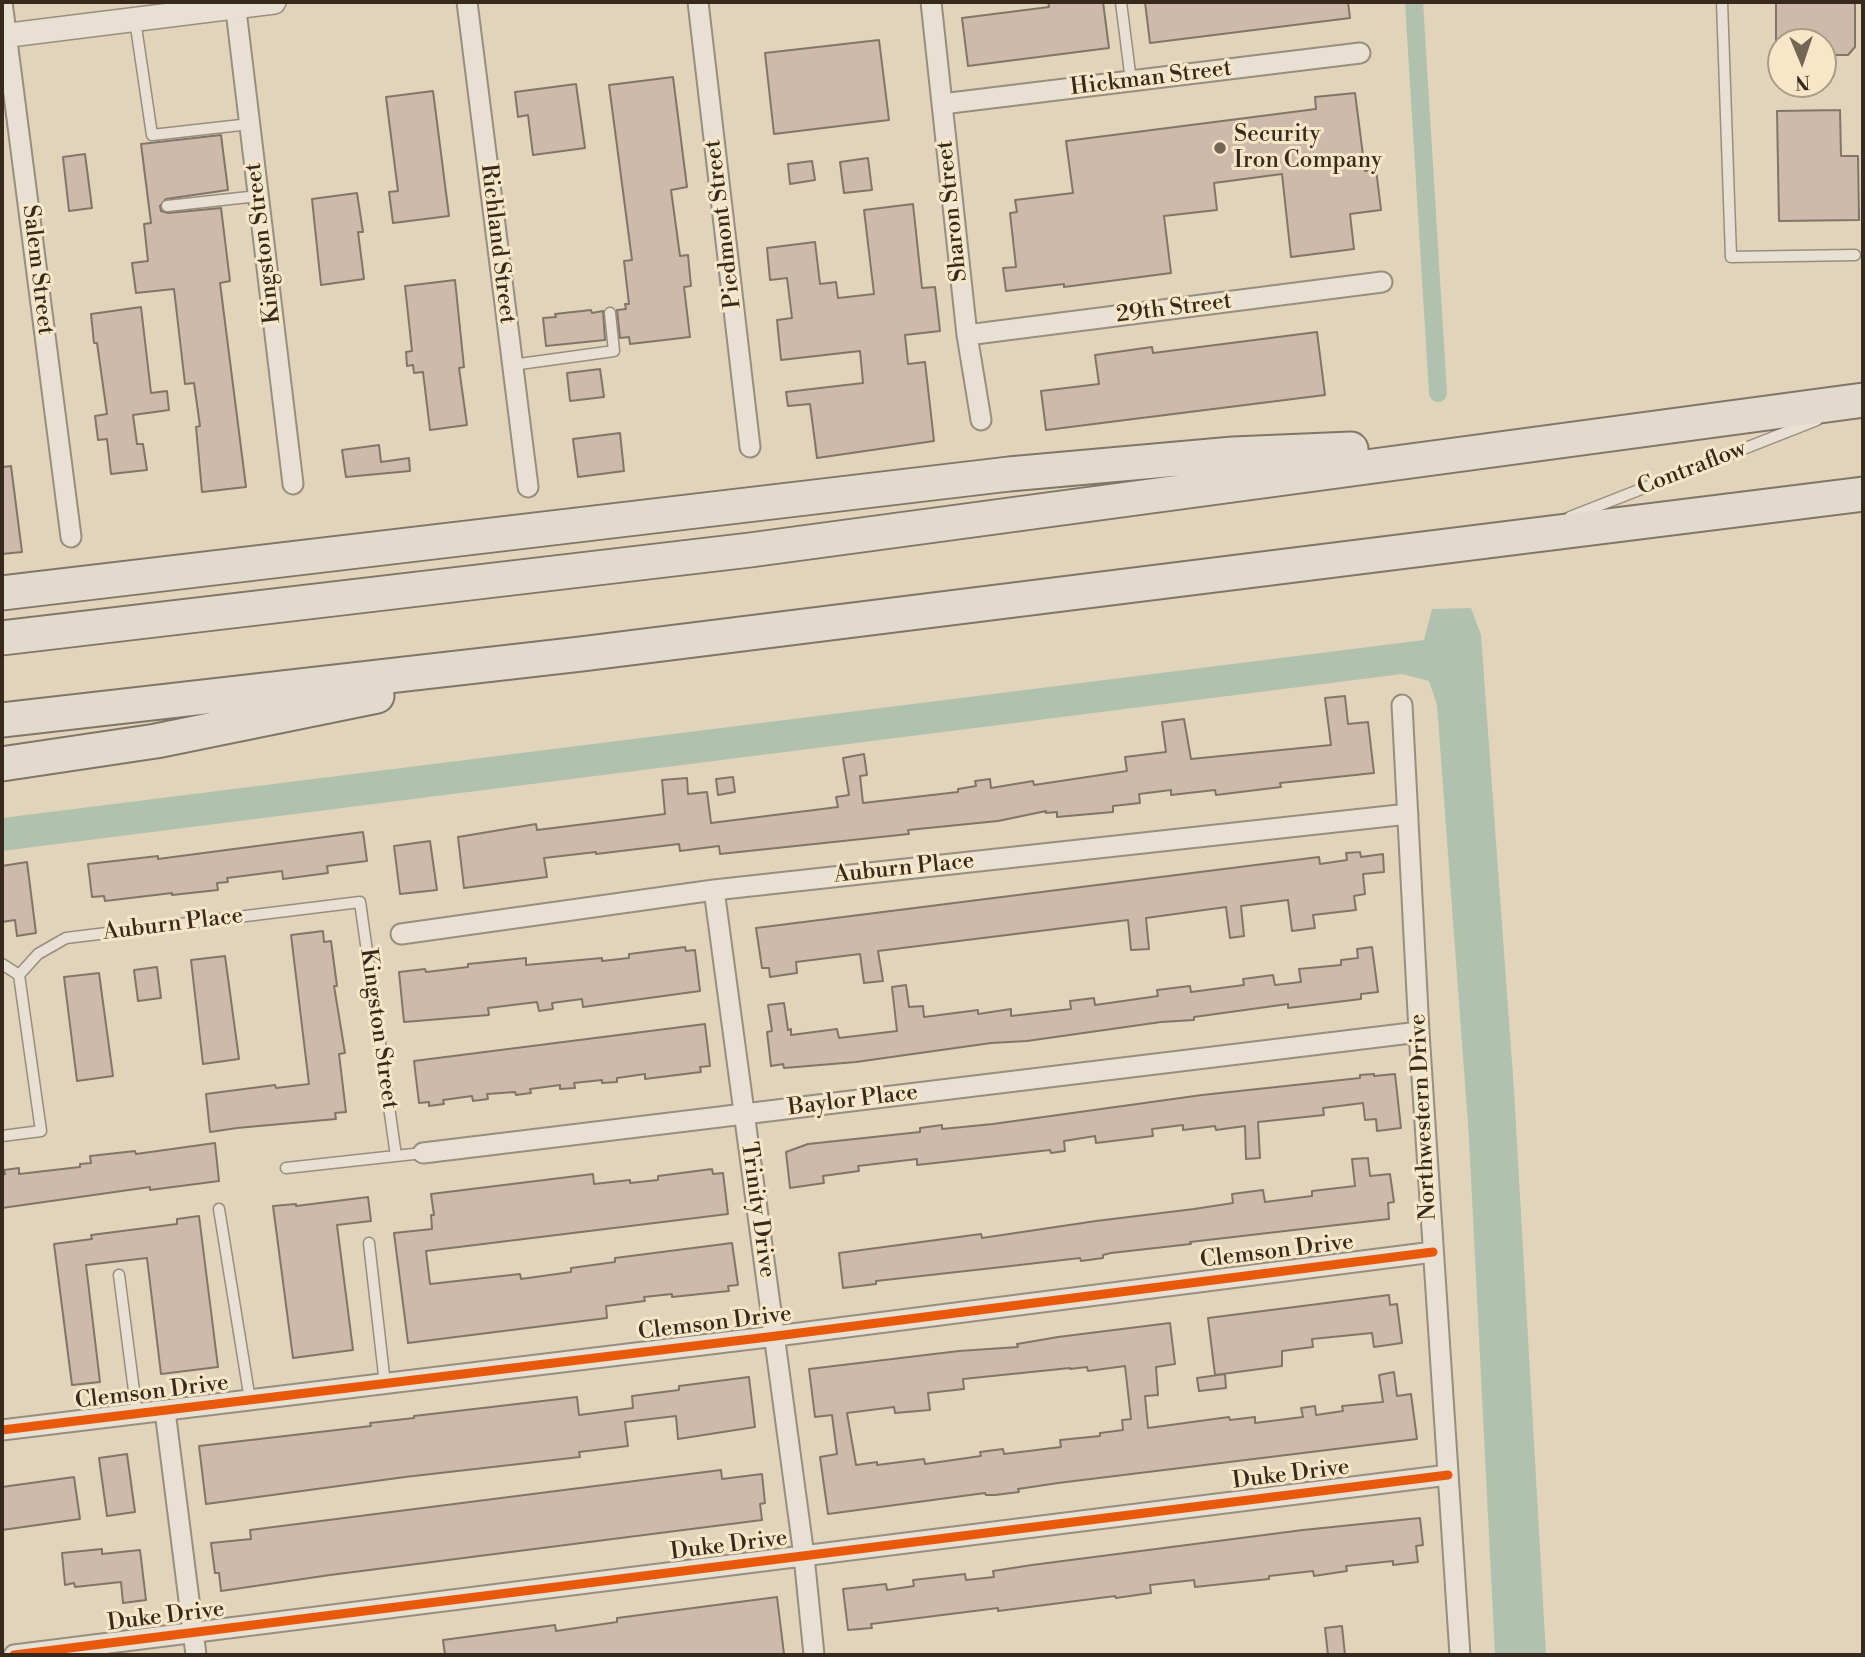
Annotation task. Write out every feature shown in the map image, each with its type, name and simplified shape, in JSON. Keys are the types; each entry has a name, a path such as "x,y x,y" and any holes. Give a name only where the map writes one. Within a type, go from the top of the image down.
{"highway":[{"path":"2,638 750,550 1863,401"},
{"path":"2,593 1009,474 1233,454 1556,440"},
{"path":"2,720 581,654 1863,494"},
{"path":"2,764 156,741 581,654"}],"street":[{"name":"Salem Street","path":"2,2 4,36 71,537"},
{"path":"4,36 235,4 274,2"},
{"name":"Richland Street","path":"467,2 528,487"},
{"name":"Piedmont Street","path":"698,2 750,447"},
{"name":"Sharon Street","path":"931,2 967,335 981,420"},
{"name":"Kingston Street","path":"235,4 293,484"},
{"name":"Hickman Street","path":"942,104 1360,53"},
{"name":"29th Street","path":"967,335 1382,282"},
{"name":"Northwestern Drive","path":"1402,705 1419,1032 1460,1655"},
{"name":"Auburn Place","path":"401,934 714,890 1408,814"},
{"name":"Trinity Drive","path":"714,890 776,1336 814,1655"},
{"name":"Baylor Place","path":"423,1153 1419,1032"},
{"name":"Clemson Drive","path":"2,1430 776,1336 1433,1252"},
{"path":"165,1411 196,1655"},
{"name":"Duke Drive","path":"14,1655 1448,1475"}],"lane":[{"path":"1121,2 1131,81"},
{"path":"1722,2 1731,257 1855,255"},
{"path":"135,19 152,135 250,124"},
{"path":"167,206 258,196"},
{"path":"512,365 614,351 610,313"},
{"name":"Contraflow","path":"1521,536 1863,401"},
{"name":"Auburn Place","path":"19,975 38,954 66,938 360,902"},
{"name":"Kingston Street","path":"360,902 396,1156"},
{"path":"2,964 19,975 41,1131 2,1136"},
{"name":"Baylor Place","path":"286,1168 423,1153"},
{"path":"219,1209 250,1401"},
{"path":"369,1243 385,1384"},
{"path":"119,1275 137,1415"}],"shaded area":[{"path":"1471,608 1481,635 1514,1090 1546,1655 1495,1655 1469,1138 1437,705 1429,681 1402,674 2,851 2,818 1424,640 1432,609"}],"building":[{"path":"1048,2 1103,2 1109,48 968,66 962,18 1049,7"},
{"path":"1145,2 1348,2 1350,18 1150,43"},
{"path":"1776,2 1855,2 1855,47 1848,55 1837,55 1837,28 1776,28"},
{"path":"879,40 889,120 774,134 765,53"},
{"path":"673,77 687,187 671,190 680,256 688,255 691,286 684,287 690,337 630,344 629,337 620,338 617,310 626,309 625,304 629,304 624,261 632,260 609,85"},
{"path":"576,84 585,148 533,155 528,115 518,117 515,92"},
{"path":"433,91 449,216 393,223 389,192 398,191 386,97"},
{"path":"1355,93 1365,171 1376,169 1381,210 1350,214 1354,249 1291,257 1282,174 1214,183 1217,210 1164,216 1171,273 1064,287 1064,284 1006,291 1003,268 1016,267 1010,213 1017,212 1015,200 1073,193 1066,141 1316,109 1315,97"},
{"path":"1840,110 1841,156 1858,156 1859,220 1779,221 1777,111"},
{"path":"221,135 228,190 166,199 160,206 161,211 168,213 221,208 230,281 220,283 246,487 202,492 196,427 200,426 194,383 185,384 174,289 136,293 132,263 148,261 144,224 151,223 141,144"},
{"path":"85,154 92,208 69,211 63,157"},
{"path":"868,158 872,190 844,193 840,162"},
{"path":"812,161 815,180 790,184 788,164"},
{"path":"357,193 363,232 358,232 364,279 321,285 312,199"},
{"path":"913,204 922,288 935,287 940,331 905,335 908,364 925,362 934,441 817,458 810,404 788,406 786,392 863,383 860,351 781,360 777,320 792,318 787,278 770,280 767,248 815,242 820,284 836,282 838,298 874,294 864,210"},
{"path":"455,280 464,367 459,368 467,425 430,430 423,372 414,373 413,365 407,366 406,352 412,351 405,286"},
{"path":"141,307 151,393 167,391 169,410 133,415 137,444 143,444 147,470 111,474 107,439 98,440 95,416 107,414 91,314"},
{"path":"591,310 592,313 603,311 605,340 546,346 543,318"},
{"path":"1317,332 1325,395 1046,430 1041,391 1099,384 1095,355 1152,347 1153,353"},
{"path":"600,369 604,397 570,401 567,373"},
{"path":"620,433 624,471 578,477 573,439"},
{"path":"379,445 381,462 409,458 410,471 346,477 342,450"},
{"path":"11,466 22,552 2,554 2,467"},
{"path":"1345,696 1348,724 1368,722 1374,773 1280,783 1281,787 1216,795 1215,790 1171,795 1171,790 1139,794 1140,803 1113,806 1113,812 1057,817 1057,812 1046,811 998,821 908,830 909,834 720,854 719,846 680,851 679,844 544,858 547,877 464,888 458,837 536,824 537,830 665,814 662,780 687,778 688,794 707,792 711,823 838,807 836,797 849,795 843,758 864,754 867,775 860,776 863,803 958,792 958,789 976,786 975,781 990,779 991,788 1033,781 1034,785 1127,771 1125,757 1166,752 1162,722 1184,719 1191,759 1331,745 1325,698"},
{"path":"733,777 735,792 718,795 716,779"},
{"path":"363,832 367,861 327,866 328,873 283,879 282,871 227,878 228,882 217,883 218,890 105,901 104,896 92,897 88,864 158,856 158,859"},
{"path":"430,841 437,890 400,894 394,846"},
{"path":"1360,852 1361,857 1383,854 1384,872 1363,874 1365,894 1354,896 1356,910 1313,915 1315,928 1292,931 1288,900 1241,906 1244,936 1230,938 1226,907 1146,918 1149,949 1131,950 1128,920 878,951 883,981 864,983 860,954 796,962 797,973 770,977 769,968 762,968 756,928 1319,857 1320,864 1347,860 1346,853"},
{"path":"27,862 36,933 17,936 15,920 2,922 2,866"},
{"path":"323,931 324,942 331,941 337,986 334,986 345,1053 339,1054 346,1112 335,1113 336,1119 210,1132 206,1094 275,1085 276,1088 309,1084 291,935"},
{"path":"685,947 686,951 695,950 700,991 583,1007 582,999 552,1003 553,1009 539,1011 537,1002 488,1008 489,1015 404,1022 399,972 425,969 426,972 526,958 526,965 602,958 602,961 629,958 629,954"},
{"path":"1372,947 1378,992 1361,994 1361,999 1288,1008 1288,1004 1194,1017 1194,1020 991,1043 856,1062 784,1068 783,1064 771,1066 767,1032 772,1031 768,1005 784,1003 791,1035 837,1029 839,1038 897,1031 892,987 906,985 909,1007 923,1006 924,1017 1011,1009 1011,1016 1071,1009 1070,1001 1094,998 1095,1005 1158,996 1157,990 1190,986 1191,992 1244,985 1243,979 1273,975 1275,985 1301,982 1299,969 1341,965 1341,960 1358,958 1357,949"},
{"path":"225,956 239,1059 203,1064 191,960"},
{"path":"157,967 161,998 138,1001 134,970"},
{"path":"99,973 113,1076 77,1081 64,977"},
{"path":"705,1024 710,1066 700,1067 701,1072 645,1079 645,1074 617,1078 617,1082 602,1083 602,1080 574,1083 575,1088 560,1089 560,1085 530,1089 531,1093 516,1095 515,1092 487,1094 488,1099 473,1101 472,1096 443,1100 444,1104 429,1106 429,1102 419,1103 414,1061"},
{"path":"1395,1074 1401,1128 1377,1131 1376,1119 1365,1120 1363,1103 1323,1108 1324,1115 1258,1122 1260,1158 1246,1159 1245,1126 1216,1130 1215,1126 1183,1130 1183,1125 1152,1129 1153,1136 1096,1143 1095,1136 1064,1141 1065,1151 1051,1153 1050,1150 917,1165 917,1159 858,1166 859,1171 823,1176 824,1183 790,1188 786,1152 808,1144 920,1132 920,1128 942,1125 942,1129 993,1124 1202,1095 1360,1078 1360,1075"},
{"path":"215,1143 219,1181 150,1190 150,1187 2,1208 4,1170 19,1168 19,1174 80,1167 80,1164 91,1163 90,1156 135,1151 136,1154"},
{"path":"1368,1158 1370,1176 1390,1174 1394,1202 1388,1203 1389,1219 1190,1242 1191,1244 1111,1253 1103,1255 1103,1258 1081,1261 1080,1258 876,1281 876,1284 843,1288 839,1253 981,1234 982,1238 1194,1209 1233,1203 1232,1194 1263,1190 1265,1202 1312,1196 1312,1191 1355,1186 1352,1159"},
{"path":"712,1169 713,1174 723,1173 728,1214 426,1251 430,1284 520,1274 521,1279 571,1272 571,1268 615,1262 615,1258 732,1243 738,1285 728,1286 729,1291 644,1297 645,1301 606,1306 607,1318 408,1343 394,1233 432,1229 431,1215 434,1215 431,1194 593,1174 594,1184 630,1180 630,1183 658,1180 658,1176"},
{"path":"368,1197 371,1221 337,1225 353,1350 293,1358 273,1206 296,1206"},
{"path":"199,1216 218,1367 161,1374 147,1258 86,1265 100,1382 72,1385 54,1244 92,1239 91,1235 177,1224 177,1219"},
{"path":"1389,1295 1390,1305 1397,1304 1402,1343 1374,1347 1372,1333 1312,1339 1313,1347 1282,1351 1282,1366 1215,1375 1208,1318"},
{"path":"1170,1323 1175,1364 1156,1367 1158,1395 1145,1396 1148,1428 1229,1417 1230,1420 1255,1417 1255,1423 1303,1417 1301,1408 1315,1406 1316,1415 1343,1411 1342,1406 1383,1402 1379,1375 1394,1372 1397,1396 1411,1394 1417,1439 1058,1483 1018,1489 1019,1492 995,1495 985,1493 828,1514 820,1457 837,1454 832,1415 815,1417 809,1369 959,1351 1018,1347 1017,1344","holes":["1125,1366 1131,1419 1122,1420 1123,1430 1100,1433 1100,1436 1060,1440 1061,1447 1004,1454 1003,1449 980,1452 981,1456 925,1464 924,1459 856,1465 847,1413 894,1407 895,1413 930,1410 928,1393 964,1389 963,1379 1070,1368 1087,1367 1088,1371"]},
{"path":"1225,1374 1226,1388 1199,1391 1197,1378"},
{"path":"749,1377 755,1427 678,1439 676,1416 625,1422 628,1446 579,1452 580,1457 206,1504 199,1446 371,1426 370,1423 414,1416 577,1397 579,1415 633,1408 632,1396 679,1390 679,1386"},
{"path":"127,1454 135,1512 107,1516 99,1458"},
{"path":"721,1470 722,1479 762,1474 765,1503 760,1504 762,1520 221,1591 219,1573 215,1573 211,1543 251,1539 250,1530"},
{"path":"74,1477 80,1519 2,1530 2,1487"},
{"path":"1420,1518 1423,1545 1416,1546 1418,1562 1393,1565 1393,1561 1346,1566 1347,1571 1314,1576 1313,1571 1195,1587 1194,1580 1150,1585 1151,1593 998,1611 998,1608 871,1624 872,1628 848,1630 843,1589 886,1584 887,1590 914,1586 913,1580 965,1574 966,1580 994,1577 993,1571 1032,1565 1303,1530"},
{"path":"102,1549 102,1554 140,1550 146,1600 123,1603 121,1582 75,1587 74,1583 65,1585 62,1553"},
{"path":"777,1597 784,1654 445,1655 443,1640 555,1625 556,1631 617,1622 617,1618"},
{"path":"1342,1626 1345,1655 1328,1655 1325,1628"}],"waterway":[{"path":"1414,2 1438,393"}],"cycle path":[{"path":"2,1430 776,1336 1433,1252"},
{"path":"14,1655 1448,1475"}],"place":[{"name":"Security Iron Company","path":"1220,148"}]}
